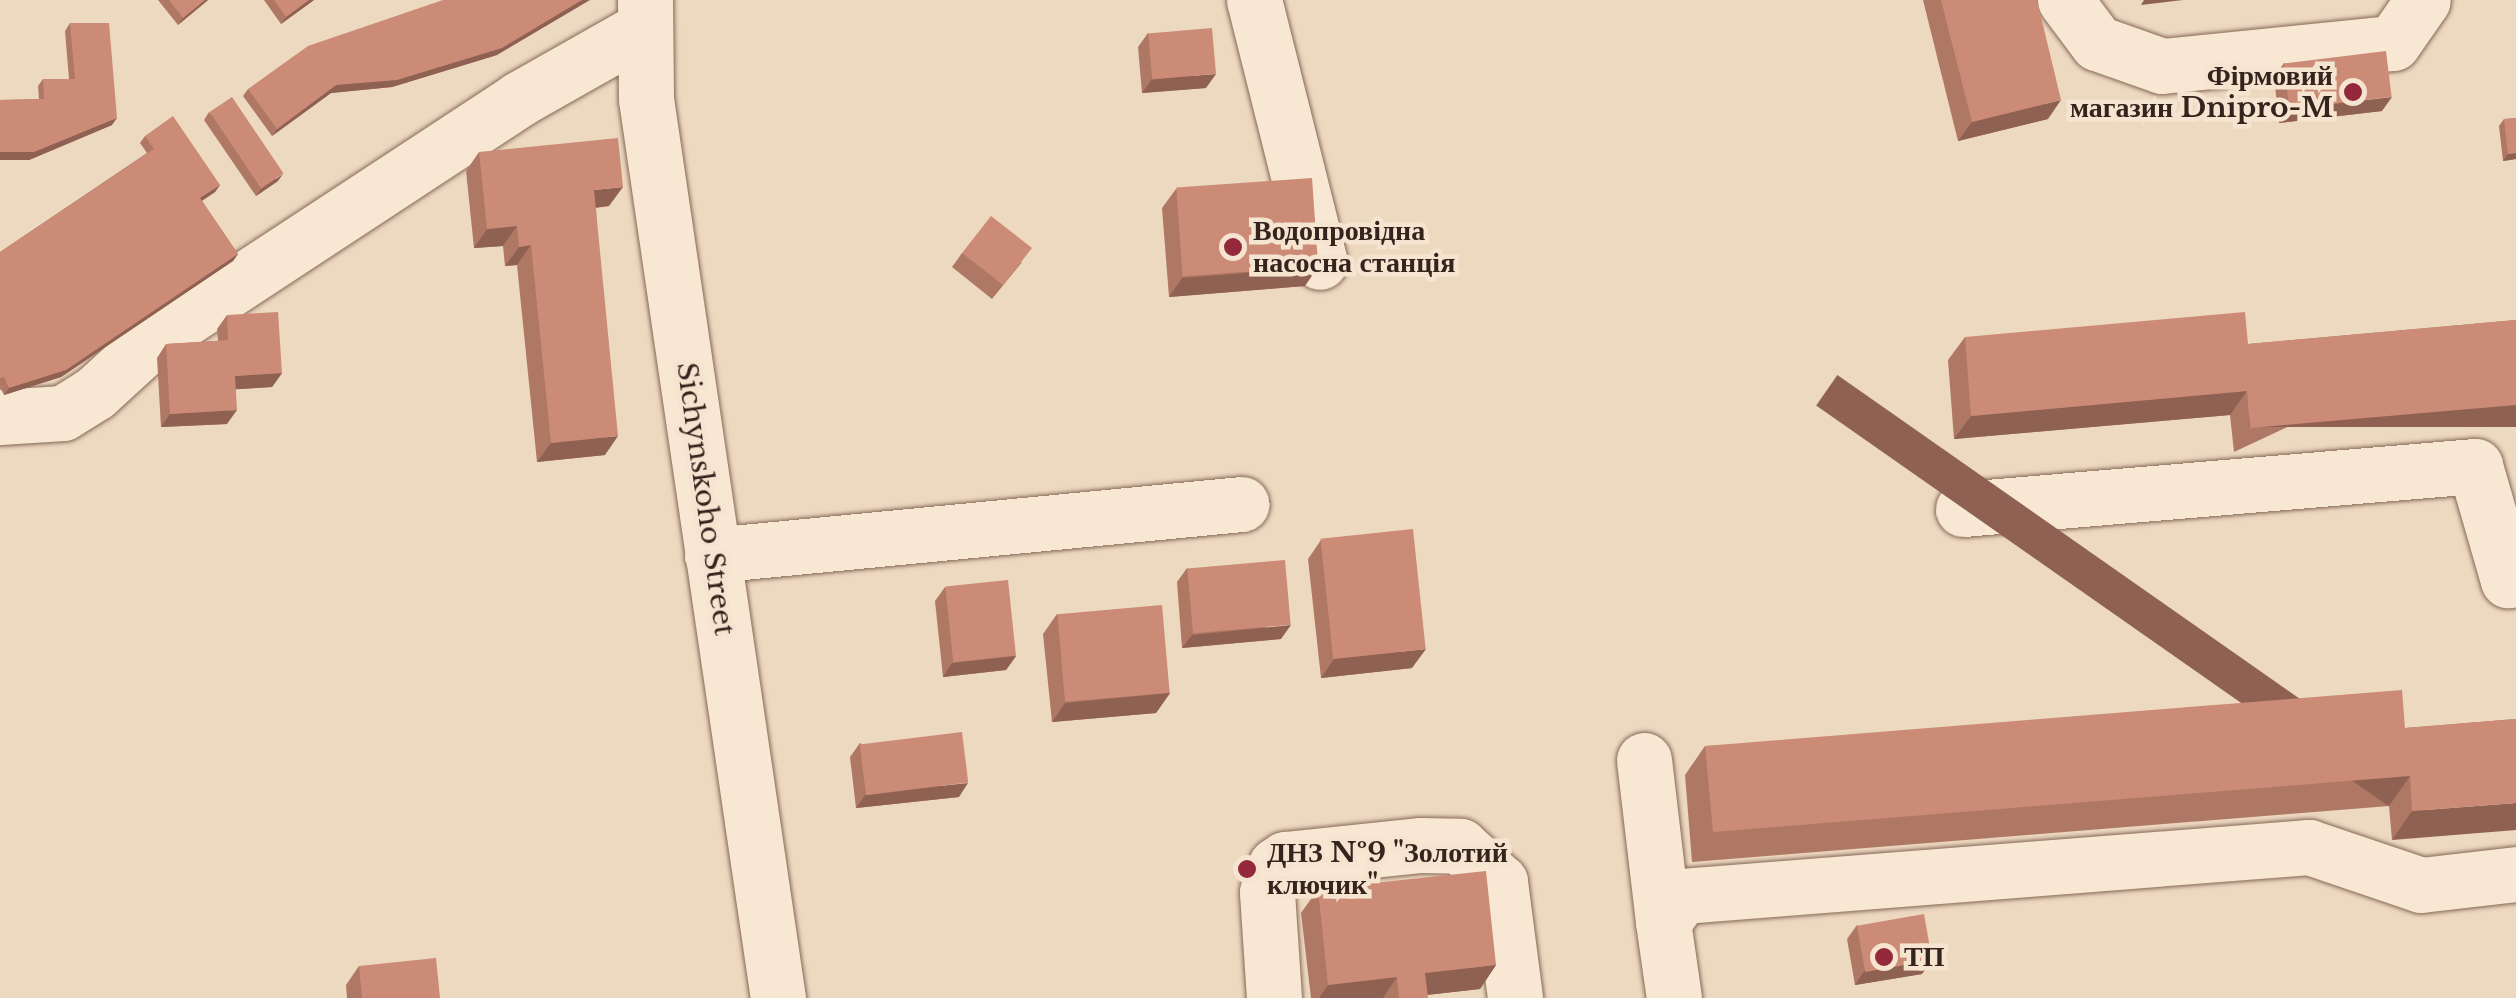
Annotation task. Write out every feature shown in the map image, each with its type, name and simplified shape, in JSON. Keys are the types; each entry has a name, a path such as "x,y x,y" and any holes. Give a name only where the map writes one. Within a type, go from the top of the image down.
{"street":[{"path":"1254,0 1320,262"},
{"path":"2065,0 2097,43 2162,66 2393,43 2423,0"},
{"path":"0,451 95,393 154,338 643,15"},
{"name":"Sichynskoho Street","path":"643,15 712,555 778,998"},
{"path":"0,417 63,413"},
{"path":"1963,509 2475,466 2508,580 2516,579"},
{"path":"712,555 1242,504"},
{"path":"1644,760 1674,998"},
{"path":"1274,998 1267,892 1276,865 1421,846 1460,846 1500,882 1515,998"},
{"path":"1662,922 1682,896 2309,847 2421,885 2516,874"}],"building":[{"path":"169,0 205,0 183,18"},
{"path":"274,0 309,0 286,17"},
{"path":"443,0 582,0 502,48 397,80 336,85 277,129 248,89 308,46"},
{"path":"1941,0 2037,0 2061,100 1972,122"},
{"path":"70,23 109,23 117,118 34,152 0,152 0,100 44,99 43,79 75,79"},
{"path":"1212,28 1216,74 1152,79 1148,34"},
{"path":"2386,51 2392,97 2289,109 2284,64"},
{"path":"232,97 283,173 261,188 210,112"},
{"path":"173,116 220,185 200,198 238,254 66,370 9,388 4,377 0,378 0,252 154,149 145,136"},
{"path":"2516,118 2516,153 2508,154 2504,119"},
{"path":"618,138 623,187 594,190 618,436 551,443 531,245 519,247 517,226 487,229 479,152"},
{"name":"Водопровідна насосна станція","path":"1312,178 1318,267 1183,276 1176,187"},
{"path":"991,216 1032,248 1003,285 962,253"},
{"path":"278,312 282,373 235,376 237,410 170,414 166,344 228,340 227,315"},
{"path":"2245,312 2248,344 2516,320 2516,405 2250,428 2247,391 1971,416 1965,337"},
{"path":"1413,529 1426,649 1333,659 1321,539"},
{"path":"1285,560 1291,625 1193,633 1187,569"},
{"path":"1008,580 1016,656 953,662 945,587"},
{"path":"1162,605 1170,693 1065,702 1057,614"},
{"path":"2402,690 2405,728 2516,719 2516,803 2412,811 2410,776 1713,832 1705,746"},
{"path":"962,732 968,783 866,795 860,745"},
{"path":"1486,871 1496,965 1425,973 1428,998 1399,998 1397,977 1328,985 1318,889"},
{"name":"ТП","path":"1924,914 1932,960 1865,972 1857,926"},
{"path":"436,958 440,998 362,998 359,966"}],"place":[{"name":"Фірмовий магазин Dnipro-M","path":"2353,92"},
{"name":"Водопровідна насосна станція","path":"1233,247"},
{"name":"ДНЗ №9 \"Золотий ключик\"","path":"1247,869"},
{"name":"ТП","path":"1884,957"}]}
